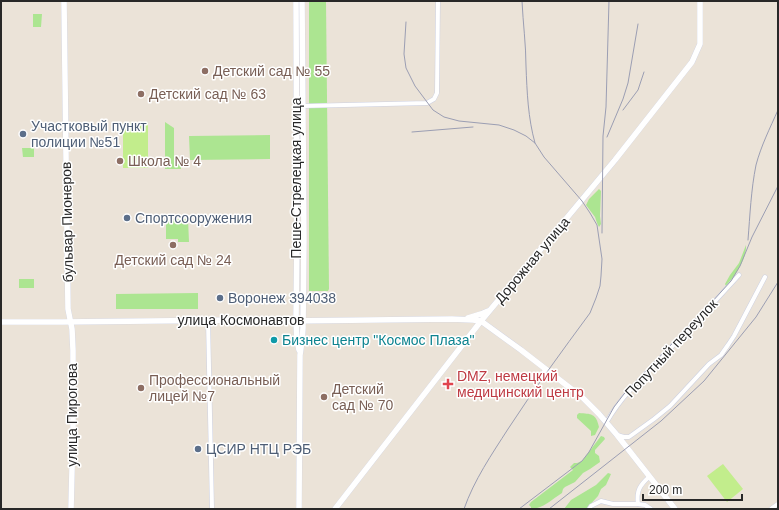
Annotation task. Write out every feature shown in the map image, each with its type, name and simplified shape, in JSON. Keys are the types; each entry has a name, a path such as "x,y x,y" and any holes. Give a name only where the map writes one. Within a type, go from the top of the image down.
{"street":[{"name":"бульвар Пионеров","path":"64,1 68,309 71,322"},
{"name":"Пеше-Стрелецкая улица","path":"296,1 296,320 297,341 300,354"},
{"name":"Пеше-Стрелецкая улица","path":"299,509 300,354 303,320 304,238 302,1"},
{"path":"303,106 427,103 434,100 438,92 438,1"},
{"name":"Дорожная улица","path":"335,509 481,322 615,160 692,62 700,44 700,1"},
{"name":"Попутный переулок","path":"606,423 619,403 630,390 739,275"},
{"path":"617,435 629,437 654,419 670,406 709,364 721,355 734,336 764,277"},
{"path":"464,319 492,309"},
{"name":"улица Космонавтов","path":"1,322 464,319 481,322"},
{"path":"208,320 212,509"},
{"name":"улица Пирогова","path":"71,322 73,430 71,509"},
{"path":"481,322 521,350 583,398 617,435 675,509"},
{"path":"539,378 546,369"},
{"path":"638,504 637,499 640,485 649,477"},
{"path":"589,509 591,506 601,502 613,504 638,504 645,505 651,509"},
{"path":"771,509 778,504"}],"green space":[{"path":"309,1 326,1 328,291 309,291"},
{"path":"33,14 42,14 41,27 33,27"},
{"path":"148,122 148,168 123,168 123,123"},
{"path":"165,122 174,128 174,161 181,161 181,169 165,169"},
{"path":"270,135 270,159 190,160 189,136"},
{"path":"22,148 34,148 34,157 23,157"},
{"path":"599,189 601,191 601,224 599,227 595,217 586,205 589,199"},
{"path":"166,219 188,219 189,242 178,242 178,239 166,239"},
{"path":"746,245 745,256 737,272 726,286 725,284 739,263"},
{"path":"19,279 34,279 34,288 19,288"},
{"path":"198,293 198,309 116,309 116,294"},
{"path":"579,413 590,414 595,417 599,427 595,435 591,436 591,431 577,418"},
{"path":"601,436 605,439 595,450 595,453 599,456 600,462 583,473 575,482 565,487 562,493 540,507 531,509 529,505 531,502 573,470 570,467 574,463 582,461"},
{"path":"723,464 743,489 727,502 707,476"},
{"path":"608,473 611,474 606,485 601,489 598,496 586,509 564,509 571,500 596,485"}],"railway":[{"path":"522,1 528,105 535,143"},
{"path":"602,233 603,136 606,107 609,1"},
{"path":"406,22 404,54 406,68 415,86 433,110 444,117 459,121 499,125 514,130 526,136 535,143 544,157 582,201 597,225 602,259 600,286 590,313 538,385 496,448 478,478 464,509"},
{"path":"607,137 628,83 638,24"},
{"path":"623,110 638,90 644,72"},
{"path":"748,240 756,165 763,144 778,110"},
{"path":"412,132 473,127"},
{"path":"519,509 582,461 589,452 614,407 624,394 731,281 740,266 752,237 778,186"},
{"path":"549,509 661,421 704,381 756,317 778,282"}],"place":[{"name":"Детский сад № 55","path":"205,71"},
{"name":"Детский сад № 63","path":"141,94"},
{"name":"Участковый пункт полиции №51","path":"23,134"},
{"name":"Школа № 4","path":"120,161"},
{"name":"Спортсооружения","path":"127,218"},
{"name":"Детский сад № 24","path":"173,245"},
{"name":"Воронеж 394038","path":"220,298"},
{"name":"Бизнес центр \"Космос Плаза\"","path":"274,340"},
{"name":"DMZ, немецкий медицинский центр","path":"448,384"},
{"name":"Профессиональный лицей №7","path":"141,388"},
{"name":"Детский сад № 70","path":"324,397"},
{"name":"ЦСИР НТЦ РЭБ","path":"198,449"}]}
